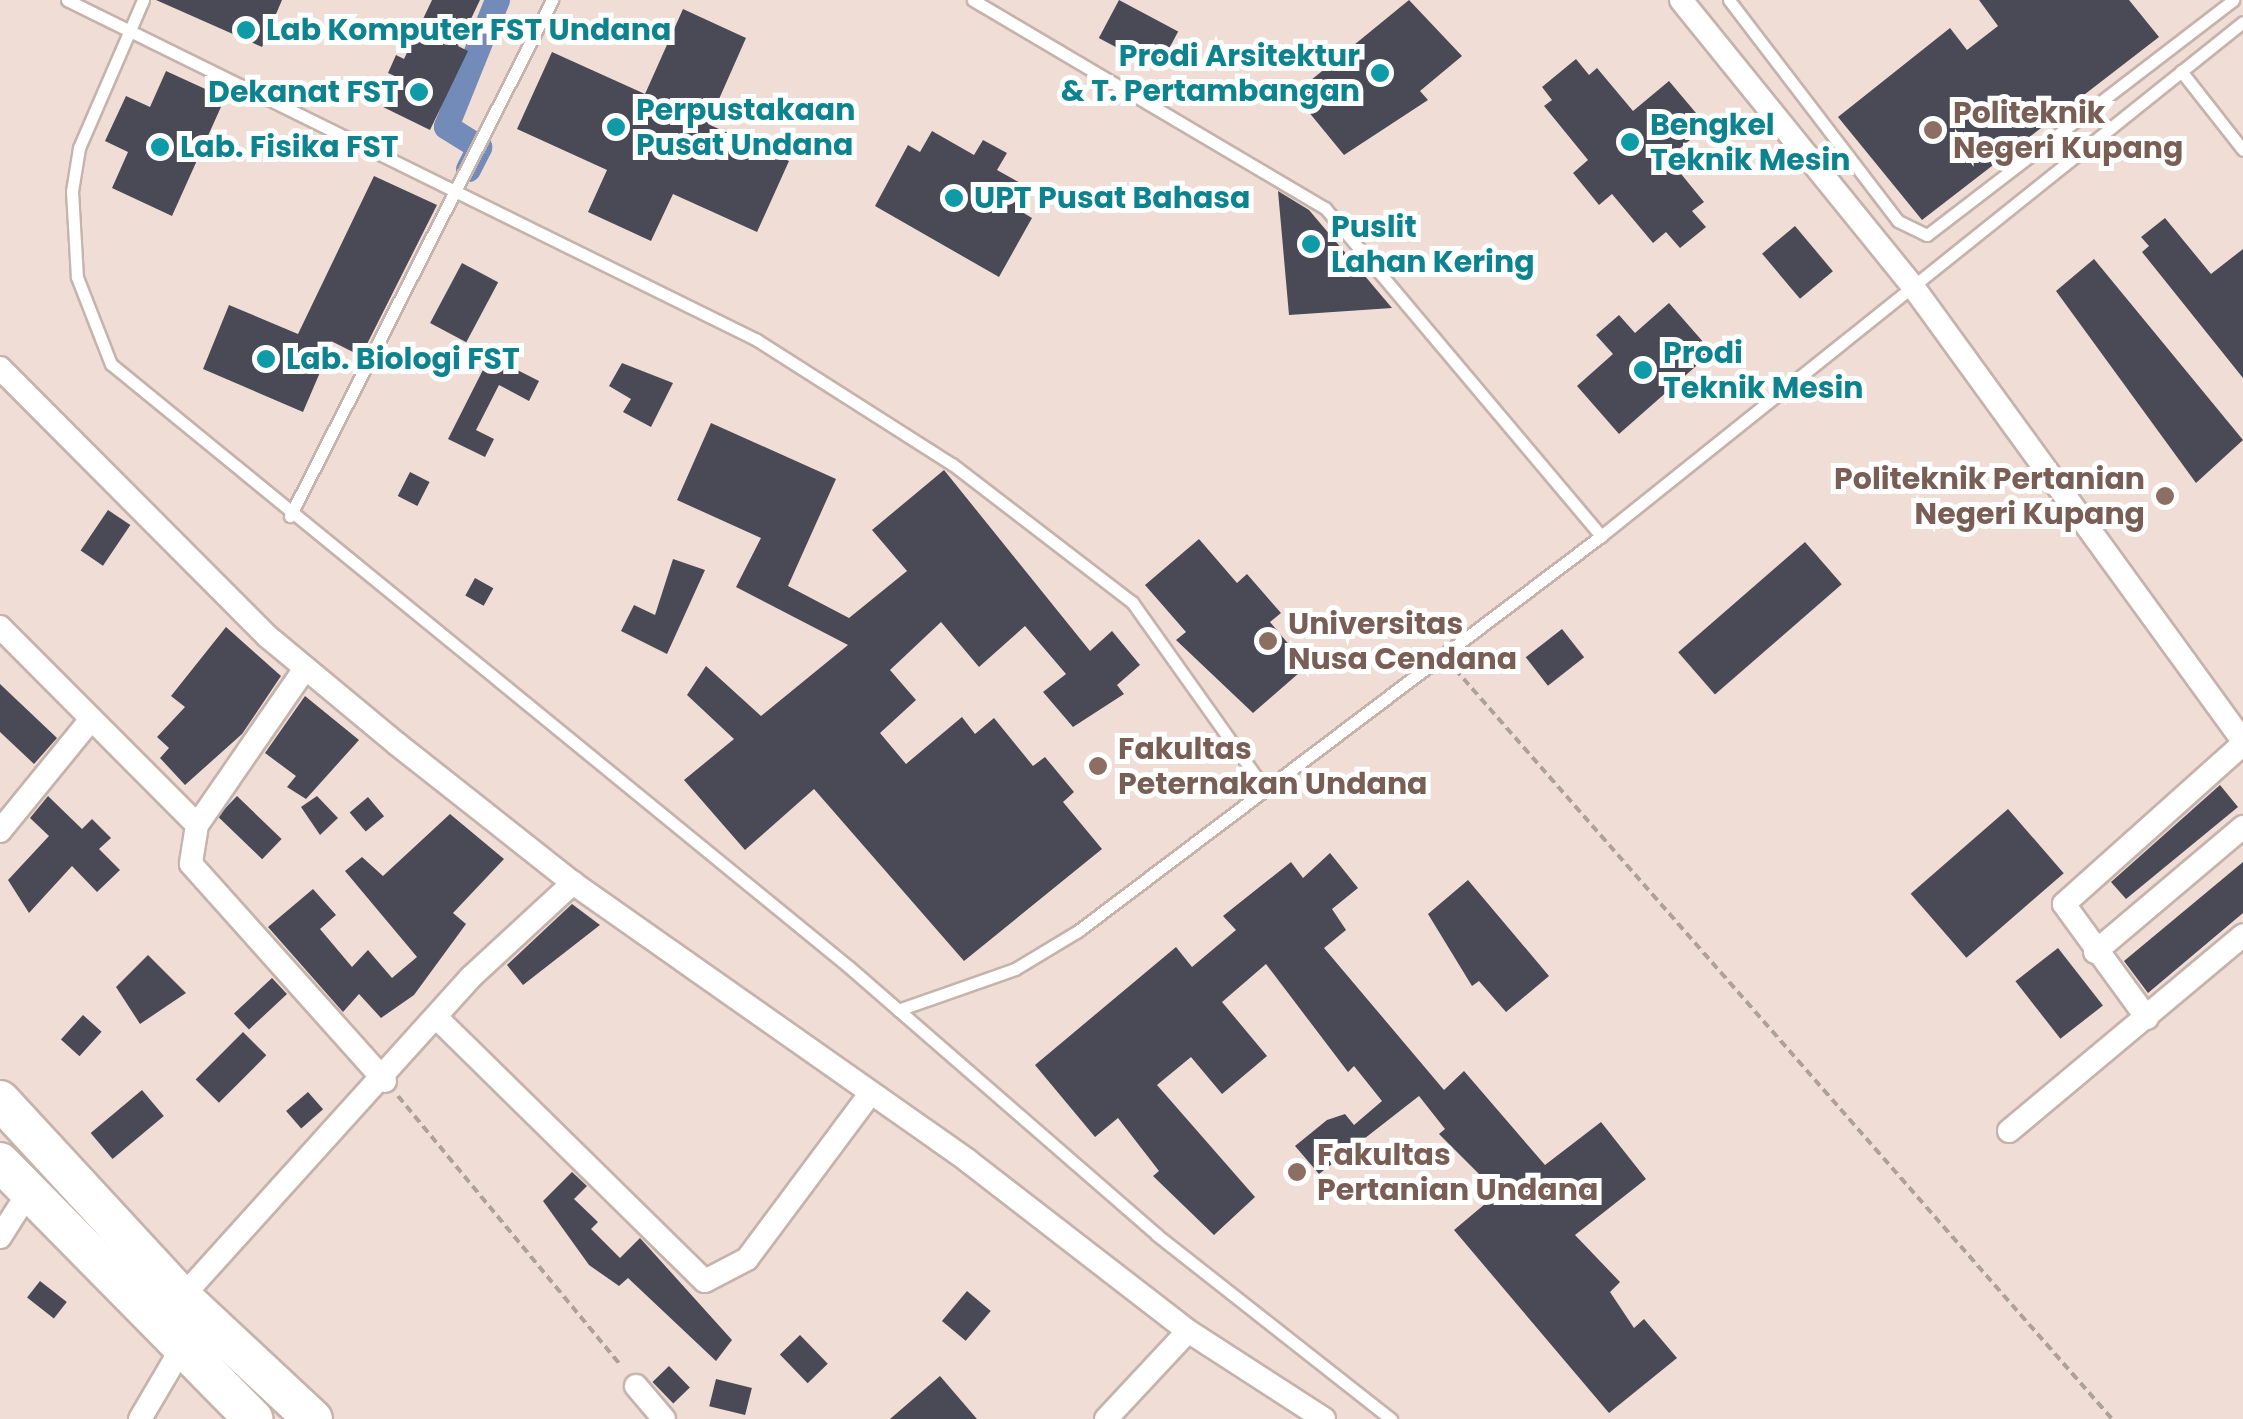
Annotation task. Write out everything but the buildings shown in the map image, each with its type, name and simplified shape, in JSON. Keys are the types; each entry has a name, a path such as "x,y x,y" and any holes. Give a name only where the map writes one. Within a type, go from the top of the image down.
{"highway":[{"path":"0,1100 182,1297 313,1419"},
{"path":"0,1162 180,1350 253,1419"}],"street":[{"path":"1681,0 1914,288 2243,742 2068,896 2066,911 2147,1018"},
{"path":"0,368 304,670 573,884 870,1094 1188,1331 1324,1419"},
{"path":"0,628 88,723 197,824"},
{"path":"304,670 197,824 195,870 385,1082"},
{"path":"0,831 88,723"},
{"path":"2096,952 2243,826"},
{"path":"182,1297 385,1082 437,1018 573,884"},
{"path":"2009,1131 2243,935"},
{"path":"437,1018 705,1281 747,1259 870,1094"},
{"path":"0,1237 28,1193"},
{"path":"1106,1419 1188,1331"},
{"path":"140,1419 180,1350"},
{"path":"636,1386 664,1419"}],"lane":[{"path":"67,0 458,189 757,340 1102,572 1168,649 1266,790"},
{"path":"143,0 79,148 72,191 87,314 97,344 128,382 898,1010 1157,1235 1392,1419"},
{"path":"290,516 552,0"},
{"path":"973,0 1325,208 1601,536"},
{"path":"1729,0 1898,220 1927,235 2233,0"},
{"path":"898,1010 1016,969 1266,790 1601,536 2243,22"},
{"path":"2181,71 2243,150"}],"path":[{"path":"1446,657 2112,1419"},
{"path":"385,1082 636,1386"}],"waterway":[{"path":"468,169 479,147 446,126 497,0"}],"place":[{"name":"Lab Komputer FST Undana","path":"246,30"},
{"name":"Prodi Arsitektur & T. Pertambangan","path":"1380,73"},
{"name":"Dekanat FST","path":"419,92"},
{"name":"Perpustakaan Pusat Undana","path":"616,127"},
{"name":"Politeknik Negeri Kupang","path":"1933,130"},
{"name":"Bengkel Teknik Mesin","path":"1630,142"},
{"name":"Lab. Fisika FST","path":"160,147"},
{"name":"UPT Pusat Bahasa","path":"954,198"},
{"name":"Puslit Lahan Kering","path":"1311,244"},
{"name":"Lab. Biologi FST","path":"266,359"},
{"name":"Prodi Teknik Mesin","path":"1643,370"},
{"name":"Politeknik Pertanian Negeri Kupang","path":"2165,496"},
{"name":"Universitas Nusa Cendana","path":"1268,641"},
{"name":"Fakultas Peternakan Undana","path":"1098,766"},
{"name":"Fakultas Pertanian Undana","path":"1297,1172"}]}
